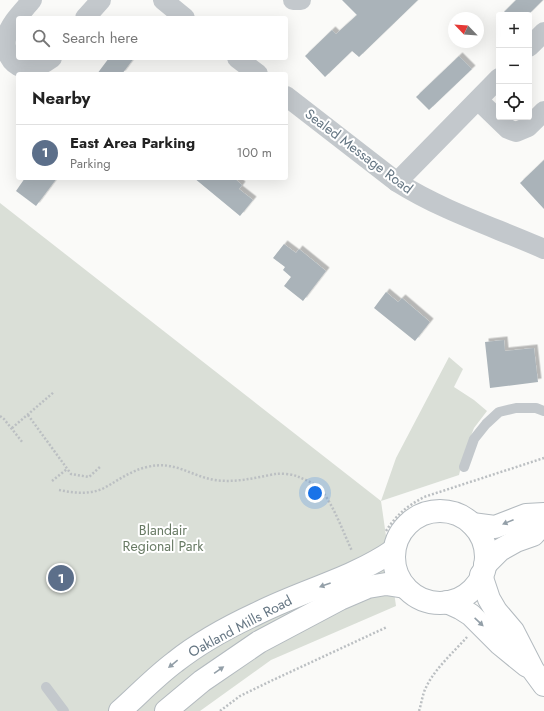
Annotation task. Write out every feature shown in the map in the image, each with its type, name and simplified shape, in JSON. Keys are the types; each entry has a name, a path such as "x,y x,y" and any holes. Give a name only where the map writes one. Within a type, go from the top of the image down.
{"street":[{"path":"19,16 32,0"},
{"path":"88,16 101,0"},
{"path":"293,0 302,0"},
{"path":"16,19 12,24 6,41 8,55 14,63 23,68 32,68 49,60"},
{"path":"532,44 544,32"},
{"path":"240,60 255,72"},
{"path":"397,182 496,81"},
{"name":"Sealed Message Road","path":"288,98 397,182 415,193 441,206 544,249"},
{"path":"478,100 508,129 516,132 528,127 544,111"},
{"path":"539,677 513,631 489,600 483,570 485,553 483,540 472,524 465,518 451,512 436,511 421,515 408,523 399,536 390,541 399,578 406,587 414,595 424,600 447,602 458,600 468,593 476,585 483,570 500,550 533,534 544,524"},
{"path":"472,524 495,527 526,515 544,514"},
{"name":"Oakland Mills Road","path":"120,711 174,662 207,640 298,594 328,584 378,561 390,541"},
{"name":"Oakland Mills Road","path":"166,711 202,681 259,642 340,599 368,587 386,584 406,587"},
{"path":"447,602 471,615 500,644 539,677"}],"lane":[{"path":"464,467 474,439 486,424 500,412 516,408 536,408 544,411"},
{"path":"46,687 64,711"}],"path":[{"path":"12,428 28,416 34,408 54,392"},
{"path":"0,416 23,442"},
{"path":"28,416 71,474 88,477 101,466"},
{"path":"390,541 396,516 409,505 424,498 544,458"},
{"path":"59,490 89,493 103,489 132,471 149,466 166,465 212,480 230,482 277,474 294,475 309,481 320,489 328,501 353,555"},
{"path":"52,481 67,469"},
{"path":"220,711 240,696 386,627"},
{"path":"419,711 424,692 431,679 439,668 470,635"}],"green space":[{"name":"Blandair Regional Park","path":"0,203 381,501 396,606 271,660 200,711 0,711"},
{"path":"449,357 463,369 454,387 474,400 487,411 474,428 465,451 459,475 381,501 396,458"}],"building":[{"path":"342,0 418,0 359,57 352,51 325,77 305,56 332,30 336,34 357,15"},
{"path":"516,0 543,0 531,12 504,12"},
{"path":"459,56 472,69 429,110 416,97"},
{"path":"108,60 132,60 124,72 98,72"},
{"path":"544,160 544,209 520,183"},
{"path":"24,180 56,180 36,206 16,191"},
{"path":"196,180 236,180 242,185 239,189 253,200 240,216"},
{"path":"284,244 296,253 299,249 326,271 303,301 284,286 291,277 283,270 285,267 273,258"},
{"path":"386,292 398,302 402,298 430,322 415,341 374,308"},
{"path":"504,340 505,351 534,348 538,382 490,388 485,342"}],"place":[{"name":"East Area Parking","path":"61,578"}]}
